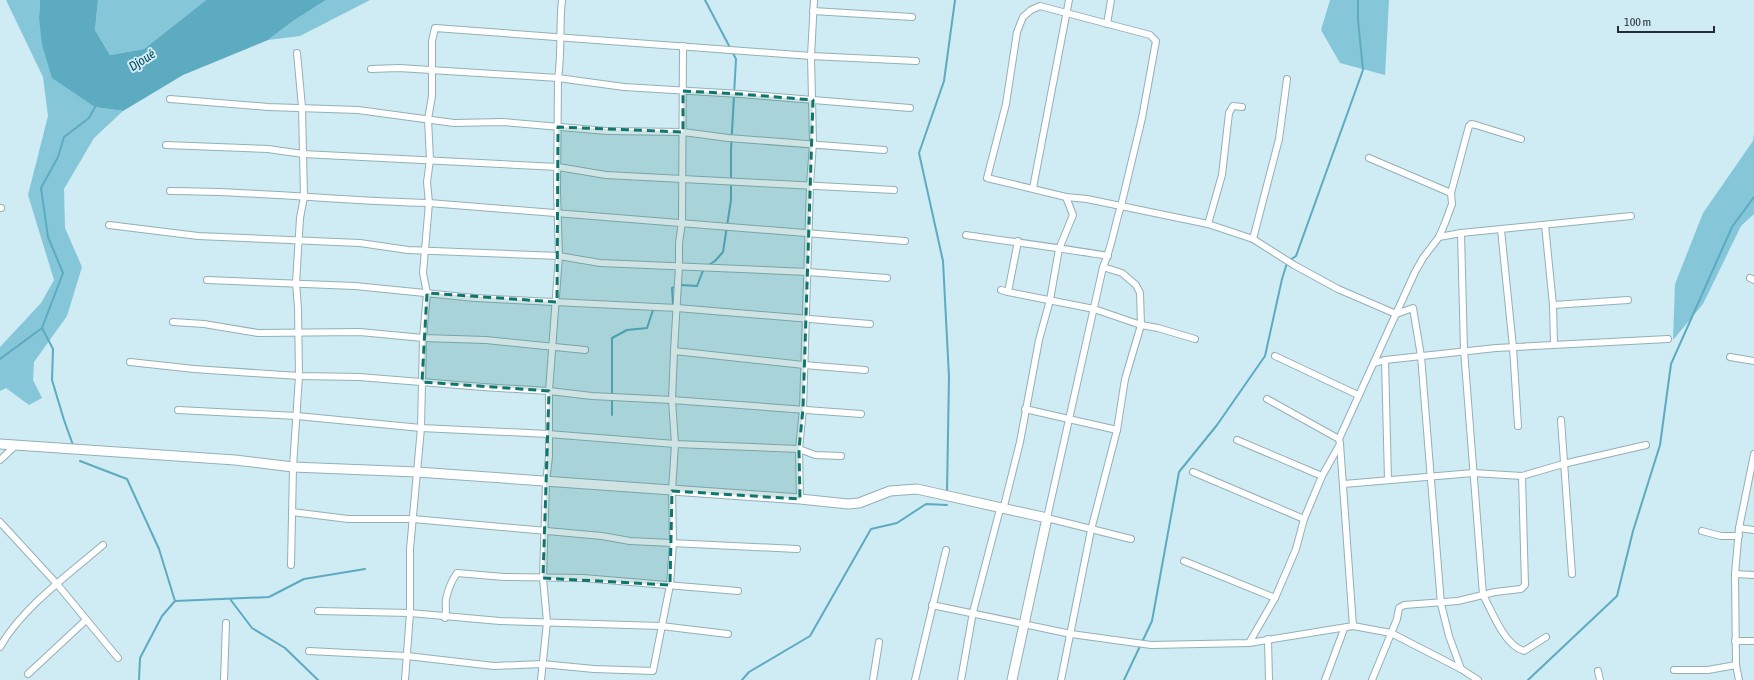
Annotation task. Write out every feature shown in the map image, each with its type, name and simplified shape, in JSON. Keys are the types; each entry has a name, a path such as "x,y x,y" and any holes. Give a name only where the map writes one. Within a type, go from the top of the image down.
{"street":[{"path":"541,680 547,622 543,578 546,482 549,457 549,391 557,302 559,256 558,78 560,64 559,36 562,0"},
{"path":"800,499 799,449 804,409 804,365 810,233 810,185 813,143 811,56 814,0"},
{"path":"1033,188 1067,14 1068,0"},
{"path":"1107,24 1112,0"},
{"path":"1012,680 1103,267 1108,256 1121,206 1142,118 1156,41 1150,35 1040,6 1031,10 1023,17 1017,32 1006,104 988,178 1066,197 1087,198 1121,206 1208,224 1253,238 1306,272 1396,314 1412,308 1421,356 1441,604 1449,636 1461,669"},
{"path":"813,11 912,17"},
{"path":"405,680 410,613 410,549 421,428 423,338 426,293 424,274 429,203 427,182 430,160 428,119 432,96 432,41 435,28 559,36 811,56 916,61"},
{"path":"309,651 407,656 494,666 542,664 594,669 654,671 661,626 670,585 673,543 672,491 675,444 672,400 679,243 682,222 683,46"},
{"path":"291,565 292,512 299,376 298,308 296,284 298,240 304,197 302,107 297,53"},
{"path":"371,70 399,68 558,78 624,87 740,94 910,108"},
{"path":"1253,238 1279,139 1287,79"},
{"path":"170,99 268,107 358,110 454,123 503,122 607,131 683,132 728,138 813,143 884,150"},
{"path":"1208,224 1222,175 1229,113 1233,106 1242,107"},
{"path":"1248,643 1275,598 1296,548 1304,519 1322,476 1340,441 1358,395 1375,363 1396,314 1420,263 1439,237 1452,204 1451,193 1469,126 1471,124 1521,139"},
{"path":"166,144 268,149 302,154 558,167 606,174 894,190"},
{"path":"1369,158 1451,193"},
{"path":"170,191 217,191 361,202 429,203 558,215 682,222 905,241"},
{"path":"960,680 973,612 1020,442 1025,409 1039,340 1050,300 1059,249 1073,215 1066,197"},
{"path":"1439,237 1461,233 1631,216"},
{"path":"109,225 198,236 360,244 426,251 559,256 600,263 808,272 887,278"},
{"path":"1545,225 1553,305 1554,344"},
{"path":"1501,230 1513,347 1518,426"},
{"path":"1461,233 1464,350 1483,595 1499,625 1517,649 1524,651 1546,637"},
{"path":"966,235 1018,241 1108,256"},
{"path":"1008,292 1018,241"},
{"path":"1060,680 1092,530 1117,430 1125,379 1141,325 1140,292 1136,285 1122,273 1103,267"},
{"path":"207,280 355,286 475,298 677,308 870,324"},
{"path":"1001,290 1094,309 1141,325 1158,328 1195,339"},
{"path":"1553,305 1628,300"},
{"path":"172,322 204,324 258,333 360,332 423,338 486,340 584,350"},
{"path":"1375,363 1385,360 1464,350 1668,339"},
{"path":"674,352 865,370"},
{"path":"1275,356 1358,395"},
{"path":"1730,357 1754,361"},
{"path":"1385,360 1388,480"},
{"path":"130,362 194,369 299,376 359,377 483,388 549,391 592,396 672,400 860,414"},
{"path":"1267,399 1340,441"},
{"path":"1025,409 1117,430"},
{"path":"178,410 297,416 421,428 548,434 675,444 799,449 815,455 841,456"},
{"path":"1561,420 1572,574"},
{"path":"1237,440 1322,476"},
{"path":"1340,441 1353,626"},
{"path":"0,444 235,460 294,467 416,472 800,499 848,504 863,501 890,491 908,489 1047,518 1092,530 1131,538"},
{"path":"0,460 16,445"},
{"path":"1344,484 1473,473 1522,476 1564,464 1646,445"},
{"path":"1739,680 1736,665 1735,641 1735,574 1739,528 1754,454"},
{"path":"1193,472 1304,519"},
{"path":"1372,680 1391,633 1398,608 1404,605 1441,604 1520,589 1525,585 1522,476"},
{"path":"292,512 348,519 413,519 545,530 602,536 630,541 797,549"},
{"path":"0,522 57,584 118,658"},
{"path":"1739,528 1754,530"},
{"path":"1702,531 1721,536 1739,536"},
{"path":"0,647 15,625 57,584 103,545"},
{"path":"915,680 946,550"},
{"path":"1184,561 1275,598"},
{"path":"444,618 447,611 446,600 452,580 457,573 543,578 583,578 738,591"},
{"path":"1735,574 1754,575"},
{"path":"932,605 973,612 1025,625 1071,634 1151,645 1248,643 1353,626 1391,633 1461,669 1478,680"},
{"path":"318,611 410,613 444,618 661,626 728,634"},
{"path":"28,674 86,620"},
{"path":"224,680 226,624"},
{"path":"1325,680 1344,628"},
{"path":"1268,640 1269,680"},
{"path":"1735,641 1754,641"},
{"path":"873,680 880,642"},
{"path":"1674,670 1708,670 1736,665"},
{"path":"1598,671 1600,680"}],"highlighted area":[{"path":"683,91 813,100 803,409 799,449 800,499 672,491 670,585 543,578 549,391 422,382 427,293 557,302 558,127 683,132"}],"shaded area":[{"path":"6,0 40,0 39,18 95,107 123,111 94,138 64,189 65,228 82,267 67,316 34,362 33,380 42,398 29,405 6,388 0,391 0,347 41,303 54,280 28,195 48,116 43,77"},
{"path":"98,0 206,0 144,49 110,55 95,30"},
{"path":"326,0 370,0 300,36 268,40 293,21"},
{"path":"1330,0 1389,0 1385,75 1340,63 1321,30"},
{"path":"1754,133 1754,214 1741,226 1703,304 1673,340 1675,284 1703,213 1753,141"}],"water":[{"name":"Djoué","path":"40,0 98,0 95,30 110,55 144,49 206,0 326,0 293,21 268,40 183,75 123,111 95,107 52,78 42,45 39,18"}],"waterway":[{"path":"705,0 736,59 731,150 731,200 723,252 715,261 707,266"},
{"path":"947,491 949,377 943,261 919,153 944,81 955,0"},
{"path":"1290,260 1296,256 1363,70 1358,20 1358,0"},
{"path":"0,359 42,328 63,273 48,237 41,188 58,157 64,137 89,118 95,107"},
{"path":"1528,680 1617,596 1633,531 1660,445 1671,364 1732,227 1754,197"},
{"path":"1124,680 1152,621 1179,472 1217,425 1265,356 1287,263"},
{"path":"671,305 673,305 672,288 682,285 697,286 704,268"},
{"path":"612,415 612,338 627,330 647,328 653,310 655,309"},
{"path":"42,328 53,349 52,380 73,445"},
{"path":"80,461 127,479 159,549 175,601 162,616 140,658 139,680"},
{"path":"742,680 749,672 810,636 871,529 897,523 926,504 947,505"},
{"path":"175,601 269,597 304,579 365,569"},
{"path":"230,599 252,628 285,648 318,680"}]}
